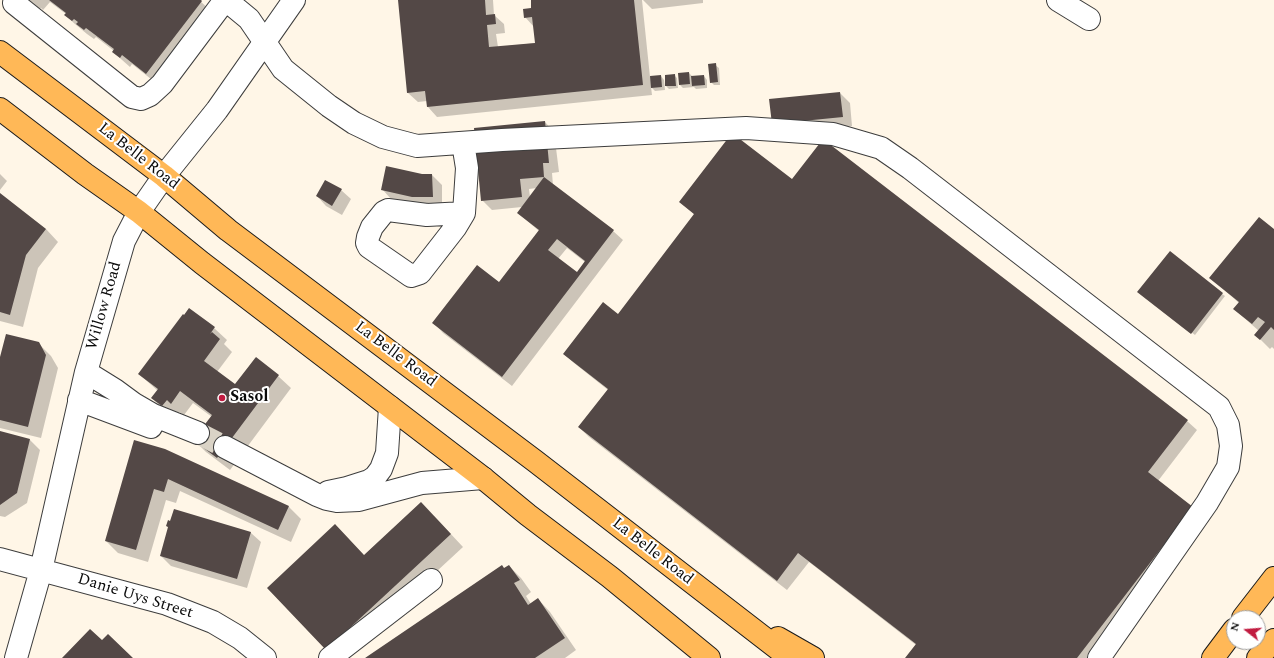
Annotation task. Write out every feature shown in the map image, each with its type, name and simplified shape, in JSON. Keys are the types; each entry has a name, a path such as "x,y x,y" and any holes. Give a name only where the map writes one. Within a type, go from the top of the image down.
{"main road":[{"name":"La Belle Road","path":"0,52 164,176 228,230 535,461 790,658"},
{"path":"0,109 85,174 139,212 202,263 483,478 709,658"},
{"path":"1250,610 1274,578"},
{"path":"731,612 813,658"},
{"path":"1258,658 1274,640"},
{"path":"1205,658 1224,643"}],"street":[{"path":"14,3 132,97 141,99 150,95 162,84 225,0 250,19 283,69 330,106 354,123 383,137 417,146 746,128 833,134 881,148 910,168 1219,407 1228,425 1231,446 1228,467 1207,503 1099,658"},
{"name":"Willow Road","path":"16,658 41,570 86,372 124,241 139,212 164,176 217,110 294,0"},
{"path":"1058,0 1089,19"},
{"path":"463,143 467,168 464,212"},
{"path":"79,400 156,429 172,431 193,430 154,415 134,404 86,372"},
{"path":"317,495 370,481 375,477 381,469 387,453 390,407"},
{"path":"225,447 317,495 338,501 359,500 422,482 483,478"},
{"name":"Danie Uys Street","path":"0,559 167,604 213,622 240,638 265,658"},
{"path":"330,658 431,580"}],"building":[{"path":"49,0 202,1 146,74 122,55 120,58 112,52 114,49 86,28 84,30 76,24 78,22 74,19 72,21 64,15 66,13"},
{"path":"398,0 485,0 486,15 495,14 496,24 487,25 489,47 535,43 532,17 524,18 523,9 531,8 531,0 634,0 643,85 427,107 425,91 407,93"},
{"path":"716,63 718,82 710,83 708,64"},
{"path":"689,72 690,84 679,85 678,73"},
{"path":"675,74 676,86 665,86 665,75"},
{"path":"661,75 662,87 651,88 650,76"},
{"path":"704,75 705,85 692,86 691,76"},
{"path":"840,92 843,117 772,124 769,99"},
{"path":"545,121 549,163 543,163 544,177 520,179 522,197 481,201 474,128"},
{"path":"732,133 792,179 823,139 1188,420 1148,472 1193,507 1077,658 905,658 916,644 798,553 777,581 578,427 608,389 563,354 603,302 618,314 694,214 679,202"},
{"path":"386,166 422,174 432,174 433,197 412,197 381,190"},
{"path":"544,177 614,230 502,377 432,323 477,265 499,282 539,230 517,213","holes":["557,239 585,261 577,272 548,250"]},
{"path":"325,180 342,189 332,206 316,196"},
{"path":"0,193 46,229 26,255 10,315 0,312"},
{"path":"1259,217 1274,229 1274,330 1271,327 1260,340 1254,335 1265,322 1258,317 1252,324 1233,309 1239,302 1209,278"},
{"path":"1170,251 1223,293 1191,334 1137,292"},
{"path":"189,308 215,327 210,334 212,332 220,339 204,361 235,384 256,357 279,375 217,458 193,440 212,415 180,391 171,404 167,400 162,406 151,398 158,389 138,374"},
{"path":"6,334 39,342 46,355 28,427 0,420 0,357"},
{"path":"0,431 30,439 17,493 0,505"},
{"path":"134,440 165,449 289,506 278,530 168,479 164,492 154,489 136,550 105,541"},
{"path":"421,502 451,534 326,650 267,588 335,524 364,555"},
{"path":"174,509 251,532 237,579 160,556 168,527 166,526 168,520 170,521"},
{"path":"502,565 504,568 509,565 520,580 514,583 528,605 538,598 565,638 535,658 365,658"},
{"path":"90,629 102,640 108,634 133,658 62,658"}],"tunnel":[{"path":"198,433 225,447"}],"place":[{"name":"Sasol","path":"222,398"}]}
